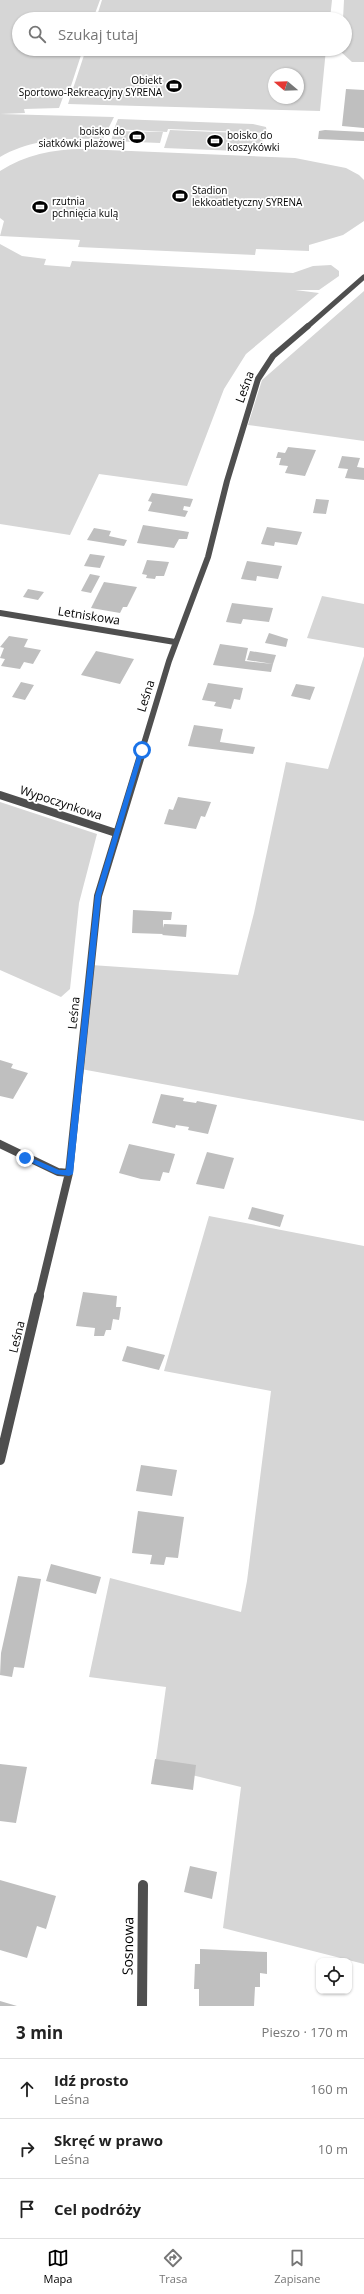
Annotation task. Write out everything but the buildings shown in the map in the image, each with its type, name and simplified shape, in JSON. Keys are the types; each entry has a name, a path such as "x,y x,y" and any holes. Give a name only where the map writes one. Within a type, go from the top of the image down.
{"street":[{"name":"Leśna","path":"0,1460 69,1174 98,896 116,832 175,642 208,557 228,481 258,379 273,356 364,277"},
{"name":"Letniskowa","path":"0,613 175,642"},
{"name":"Wypoczynkowa","path":"0,795 116,832"},
{"path":"0,1144 58,1172 69,1174"},
{"name":"Sosnowa","path":"142,2006 143,1885"}],"shaded area":[{"path":"0,0 100,0 96,12 12,12 12,56 81,56 70,89 66,89 59,108 24,109 25,113 0,114"},
{"path":"102,0 332,0 331,12 98,12"},
{"path":"344,0 364,0 364,62 352,62 345,56 352,56 352,12 343,12"},
{"name":"Obiekt Sportowo-Rekreacyjny SYRENA","path":"84,56 325,56 320,111 68,104"},
{"path":"0,114 114,117 103,139 50,140 25,146 0,157"},
{"path":"118,119 253,124 266,127 267,133 168,129 167,132 114,129"},
{"name":"boisko do koszykówki","path":"170,130 264,134 261,152 164,148"},
{"name":"boisko do siatkówki plażowej","path":"114,131 163,132 160,143 111,141"},
{"path":"83,149 295,158 346,168 359,175 364,180 364,221 343,235 309,245 309,251 256,249 255,255 78,247 80,240 0,236 4,221 0,218 0,171 19,161 40,154 61,150"},
{"path":"0,244 22,256 46,259 44,265 70,267 72,261 293,273 313,266 331,265 339,271 339,276 319,290 295,290 319,293 246,354 224,389 187,486 99,474 70,535 0,524"},
{"path":"364,291 364,441 248,425 262,380"},
{"path":"322,596 364,604 364,648 307,638"},
{"path":"364,656 364,1121 81,1069 91,965 238,975 254,913 286,762 328,769"},
{"path":"0,802 97,834 79,903 70,989 61,997 0,970"},
{"path":"209,1216 364,1246 364,1964 352,1961 352,1958 340,1958 223,1928 241,1787 155,1766 166,1687 89,1677 110,1578 241,1612 247,1581 271,1391 164,1371"}],"place":[{"name":"Obiekt Sportowo-Rekreacyjny SYRENA","path":"174,86"},
{"name":"boisko do siatkówki plażowej","path":"137,137"},
{"name":"boisko do koszykówki","path":"215,141"},
{"name":"Stadion lekkoatletyczny SYRENA","path":"180,196"},
{"name":"rzutnia pchnięcia kulą","path":"40,207"}],"route":[{"path":"25,1158 58,1172 69,1174 74,1141 98,896 116,832 142,750"}]}
